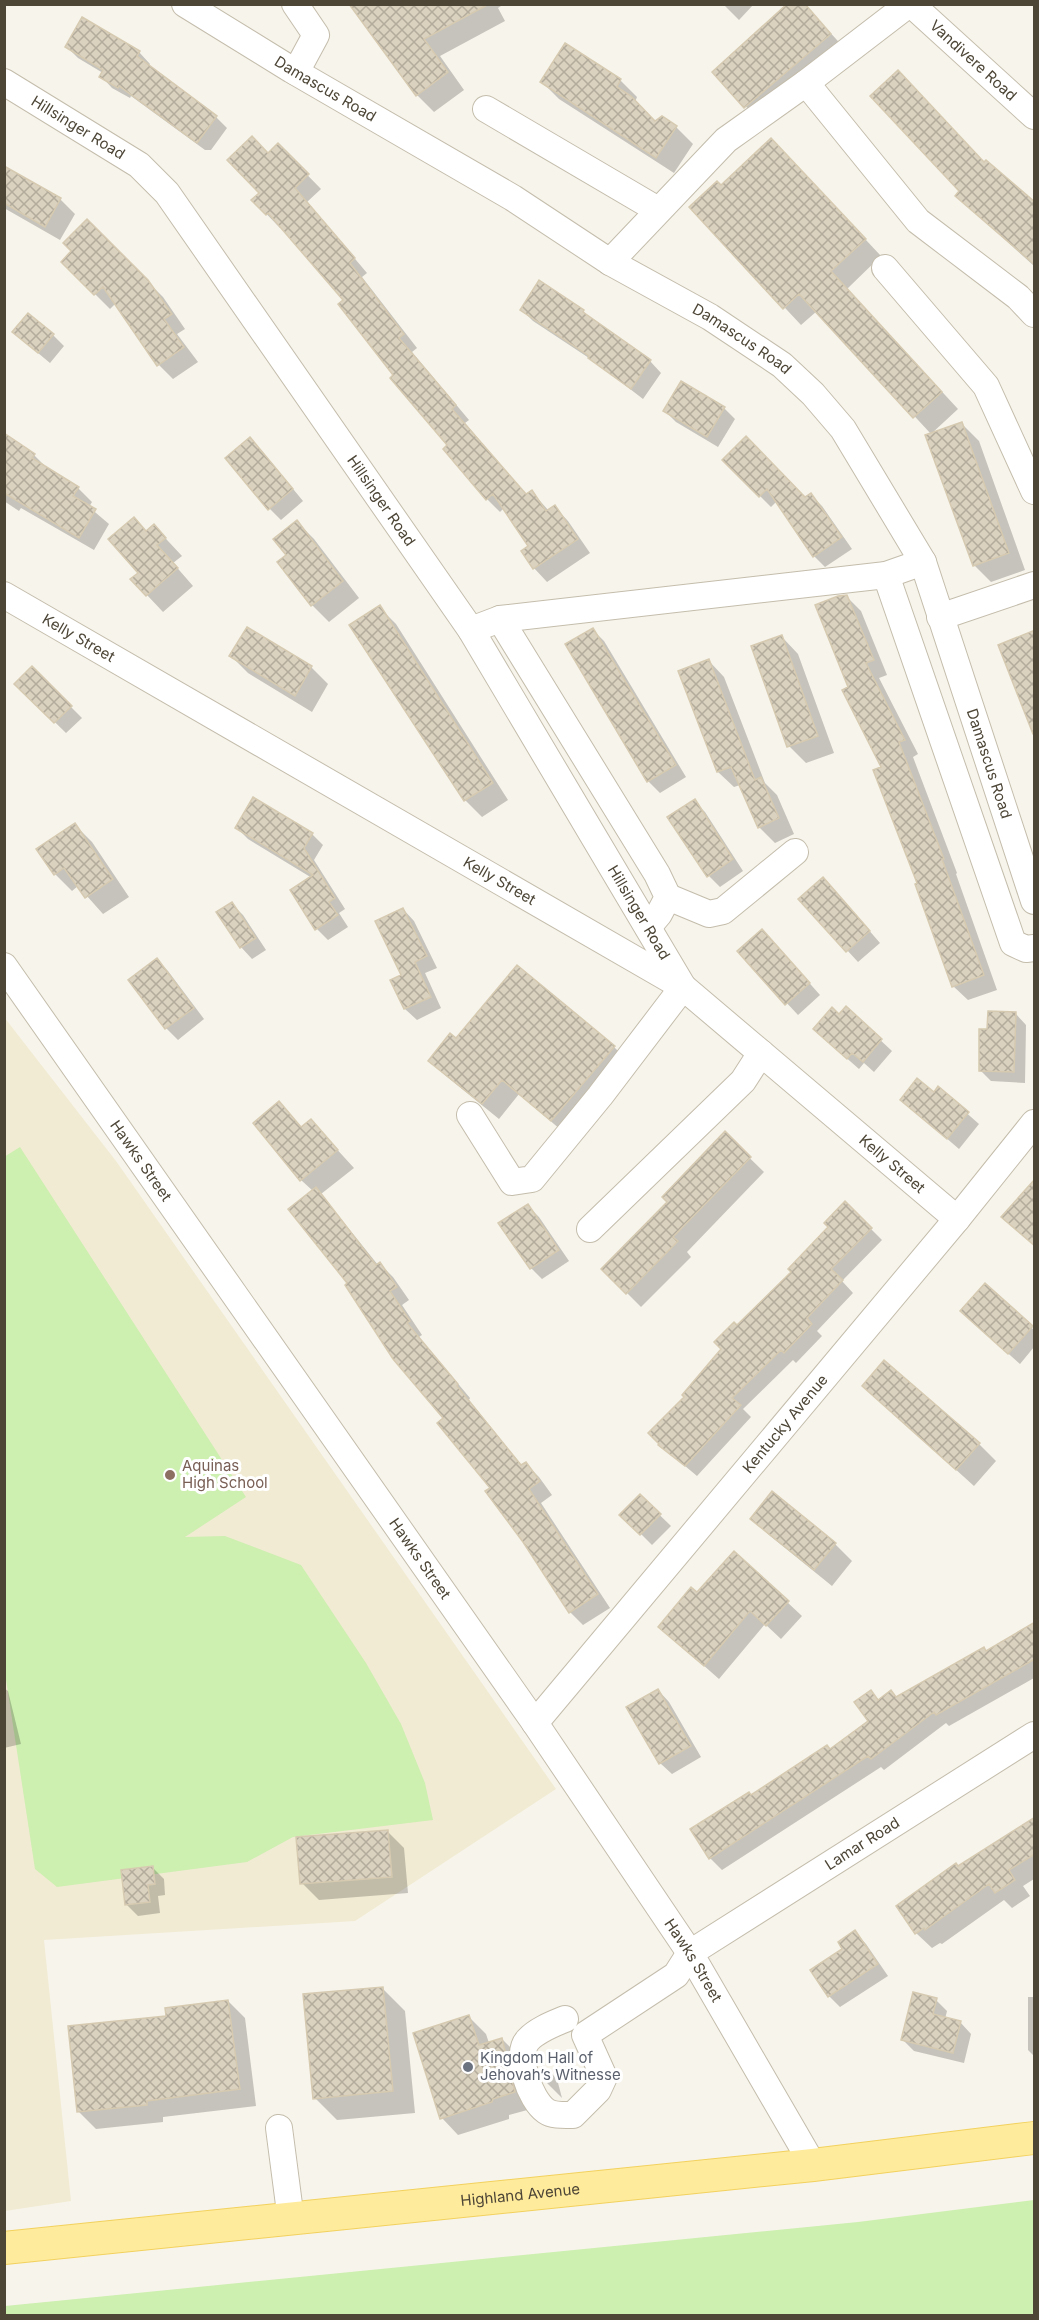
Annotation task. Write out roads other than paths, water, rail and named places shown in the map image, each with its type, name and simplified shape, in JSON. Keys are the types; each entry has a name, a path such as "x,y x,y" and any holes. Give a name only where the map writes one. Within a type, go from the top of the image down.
{"main road":[{"name":"Highland Avenue","path":"4,2248 813,2165 1035,2138"}],"street":[{"name":"Damascus Road","path":"185,4 513,198 610,262 710,317 782,365 813,394 843,429 923,562 1035,901"},
{"path":"295,4 316,35 297,72"},
{"path":"610,262 726,140 910,4"},
{"name":"Vandivere Road","path":"910,4 1035,116"},
{"name":"Hillsinger Road","path":"4,82 139,165 167,193 471,630 683,987"},
{"path":"806,83 918,221 1018,297 1035,314"},
{"path":"486,110 658,210"},
{"path":"885,268 986,386 1035,491"},
{"path":"471,630 500,619 886,575 923,562"},
{"path":"886,575 1013,944 1026,949 1035,948"},
{"path":"940,617 1035,585"},
{"name":"Kelly Street","path":"4,595 683,987 957,1219"},
{"path":"500,619 651,864 668,897 709,914 723,911 795,852"},
{"path":"953,769 987,760"},
{"path":"648,927 659,914 668,897"},
{"name":"Hawks Street","path":"4,966 535,1723 690,1953 813,2165"},
{"path":"470,1115 512,1182 532,1179 600,1096 683,987"},
{"path":"590,1229 742,1081 761,1053"},
{"name":"Kentucky Avenue","path":"535,1723 1035,1123"},
{"name":"Lamar Road","path":"690,1953 1035,1735"},
{"path":"565,2019 527,2040 521,2060 533,2095 546,2112 573,2115 598,2090 604,2077 585,2036 676,1975 690,1953"},
{"path":"279,2128 291,2220"}],"place":[{"name":"Aquinas High School","path":"170,1475"},
{"name":"Kingdom Hall of Jehovah’s Witnesse","path":"468,2067"}]}
